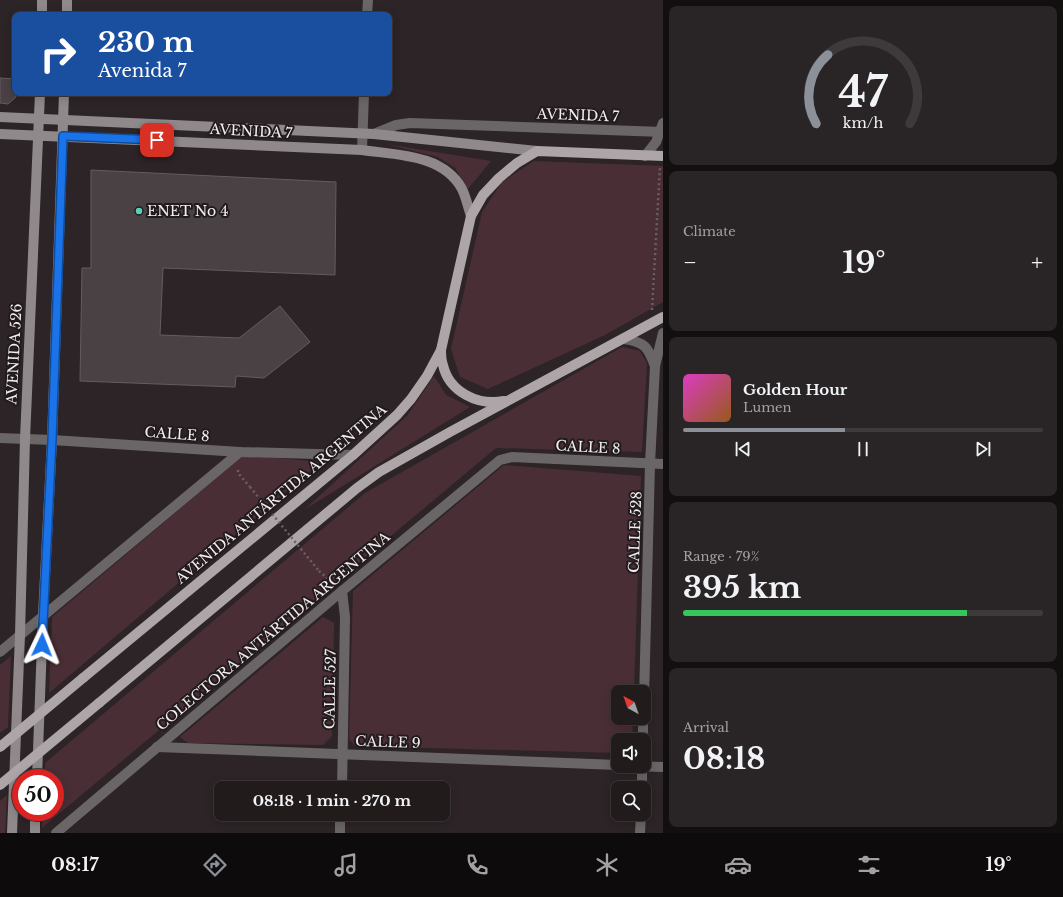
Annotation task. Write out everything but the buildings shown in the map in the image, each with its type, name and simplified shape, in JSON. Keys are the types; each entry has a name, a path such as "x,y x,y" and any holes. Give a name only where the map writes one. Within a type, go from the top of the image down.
{"main road":[{"path":"42,0 42,12"},
{"path":"67,0 67,12"},
{"name":"AVENIDA 526","path":"12,833 20,635 25,439 40,96"},
{"path":"37,769 52,440 64,96"},
{"name":"AVENIDA 7","path":"0,117 374,134 537,151 662,156"},
{"name":"AVENIDA 7","path":"0,134 362,150 415,158 430,162 444,169 454,179 462,189 471,216"},
{"name":"AVENIDA ANTÁRTIDA ARGENTINA","path":"0,747 353,455 382,430 410,399 427,376 441,350 471,216 483,196 498,178 517,163 537,151"},
{"path":"0,785 357,488 380,472 663,317"},
{"path":"441,350 443,366 450,381 462,393 477,401 493,403 510,400"},
{"path":"35,821 35,833"}],"street":[{"path":"368,0 368,12"},
{"path":"362,150 364,96"},
{"name":"AVENIDA 7","path":"374,134 396,126 410,123 662,129"},
{"path":"645,156 656,142 662,129"},
{"name":"CALLE 528","path":"644,685 650,464 655,366 663,333"},
{"name":"CALLE 528","path":"624,339 634,340 644,345 649,351 655,366"},
{"name":"CALLE 8","path":"0,438 240,452 353,455"},
{"path":"0,652 240,452"},
{"name":"CALLE 8","path":"512,457 663,464"},
{"name":"COLECTORA ANTÁRTIDA ARGENTINA","path":"56,833 342,591 500,460 512,457"},
{"name":"CALLE 527","path":"342,591 345,617 342,781"},
{"name":"CALLE 9","path":"157,747 611,765"},
{"path":"651,766 663,767"},
{"path":"340,821 340,833"},
{"path":"640,833 641,821"}],"path":[{"path":"651,324 662,156"},
{"path":"240,452 238,473 319,571 342,591"}],"shaded area":[{"path":"386,144 491,161 468,189 455,168 438,157"},
{"path":"534,161 663,166 663,302 605,335 488,389 460,377 451,349 482,212 502,182"},
{"path":"622,347 640,351 647,363 642,452 496,448 64,810 64,769 45,769 45,763 365,493"},
{"path":"434,376 446,395 470,407 304,510 407,416"},
{"path":"244,455 321,462 49,693 52,617"},
{"path":"504,465 641,476 634,685 611,685 611,725 633,725 632,733 611,733 611,753 355,746 349,739 353,591"},
{"path":"323,617 334,623 332,736 323,745 188,743 180,737"},
{"path":"11,656 8,727 0,733 0,665"},
{"path":"7,795 5,833 0,833 0,801"},
{"path":"42,821 50,821 42,828"}],"place":[{"name":"ENET No 4","path":"139,211"}],"route":[{"path":"42,645 52,440 63,136 157,140"}]}
